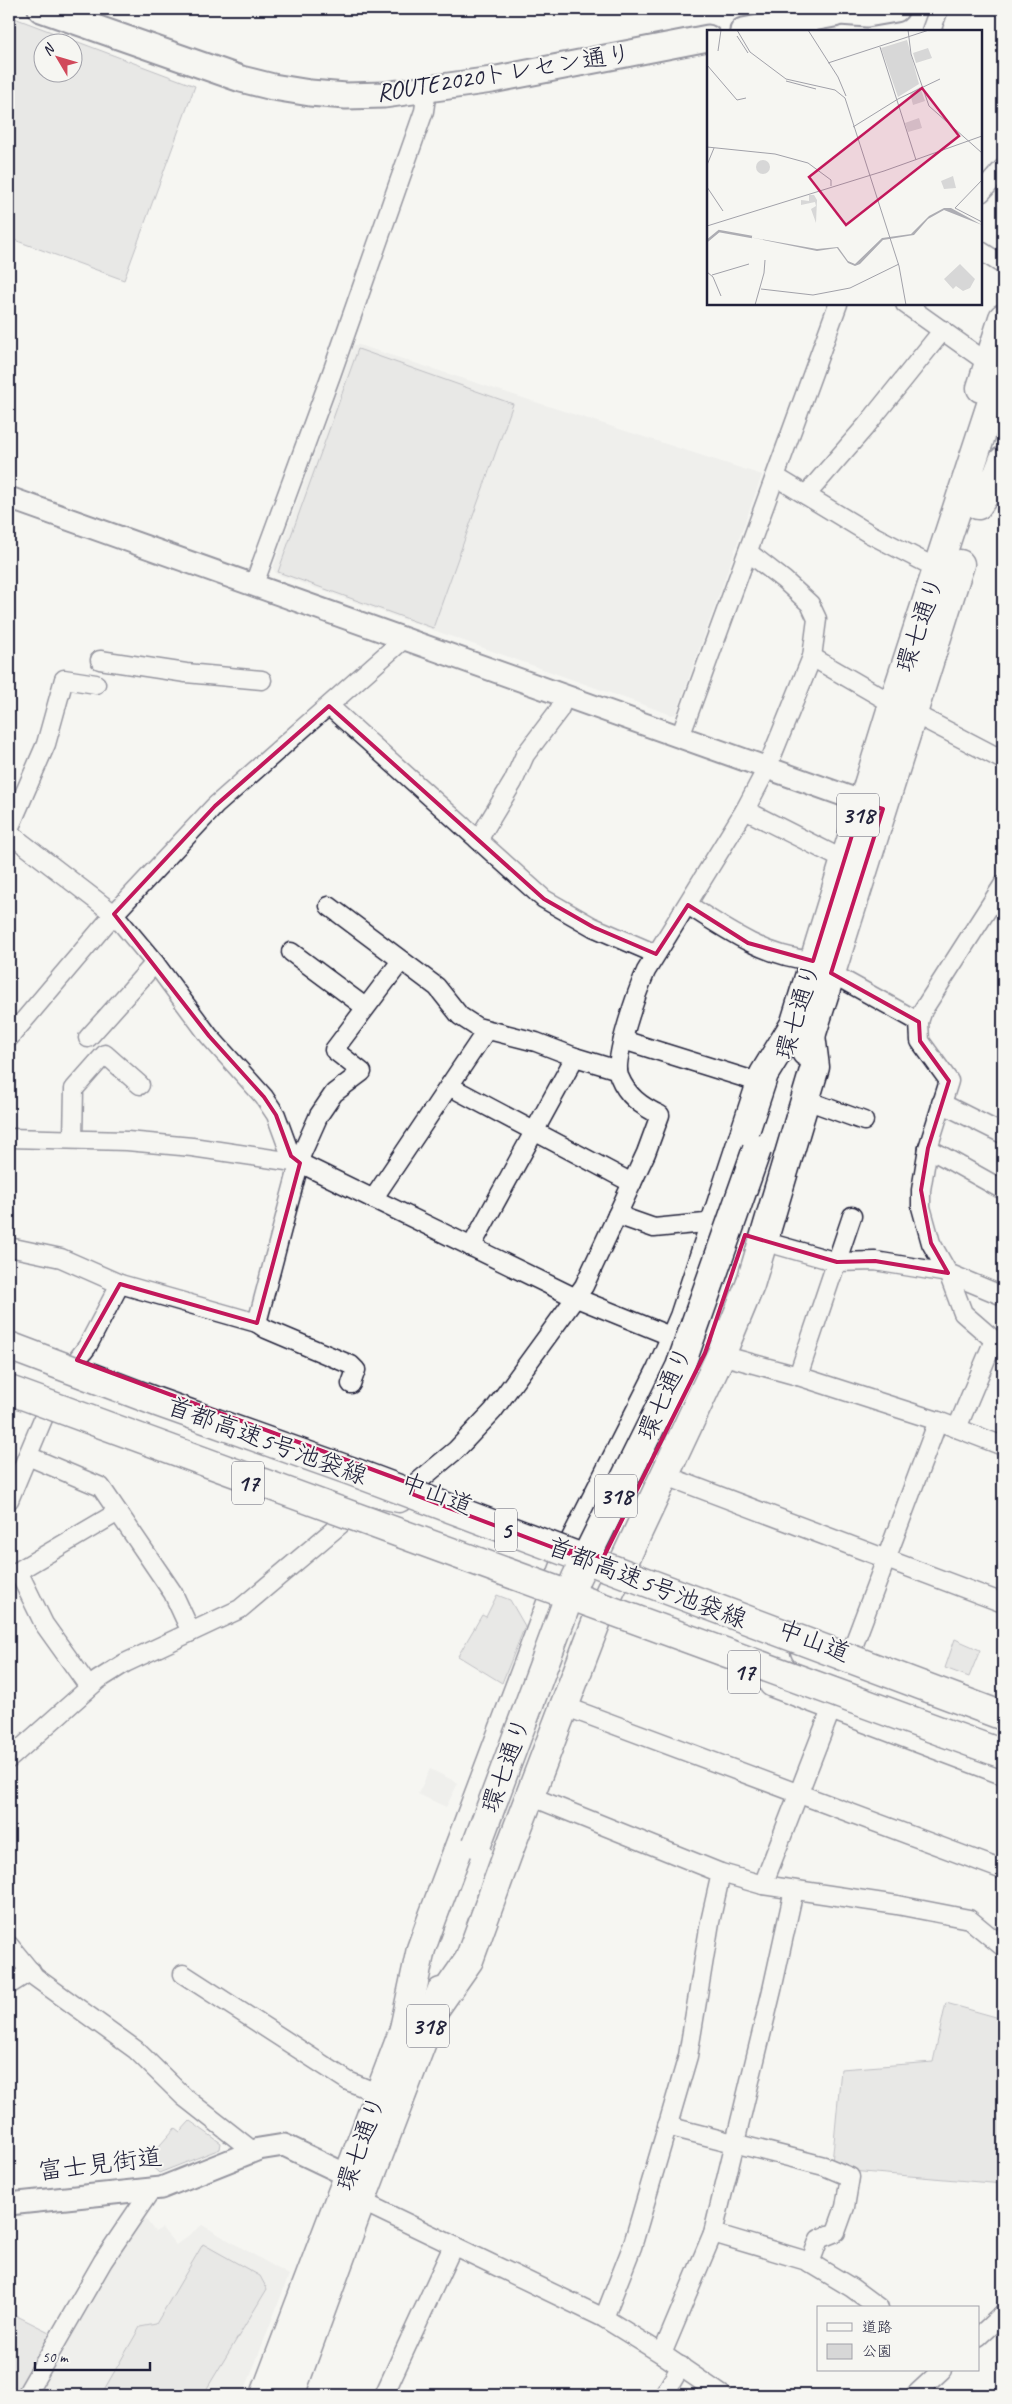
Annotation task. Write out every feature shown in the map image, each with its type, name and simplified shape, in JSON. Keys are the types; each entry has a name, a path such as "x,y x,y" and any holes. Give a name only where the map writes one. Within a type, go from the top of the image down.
{"main road":[{"name":"ROUTE2020トレセン通り","path":"41,9 206,67 272,87 346,96 426,90 569,66 707,38"},
{"path":"748,30 843,10 867,14 896,9"},
{"path":"1003,318 996,365 971,418 964,449 972,495 998,474 1003,461"},
{"name":"環七通り","path":"903,708 938,569 1003,427"},
{"name":"環七通り","path":"265,2395 404,2029 484,1846 597,1572 705,1353 764,1152 972,495"},
{"name":"環七通り","path":"822,967 844,860 873,806"},
{"path":"404,2029 421,1949 432,1916 572,1547 661,1371 675,1338 764,1074 803,1030"},
{"path":"434,2010 469,1960 599,1615 721,1355 750,1285 815,1067 803,1030"},
{"name":"中山道","path":"9,1334 414,1485 716,1602 853,1670 1003,1712"},
{"name":"首都高速5号池袋線","path":"9,1346 156,1402 351,1471 1003,1716"},
{"name":"5","path":"9,1363 341,1485 500,1519"},
{"name":"首都高速5号池袋線","path":"9,1390 1003,1754"},
{"name":"17","path":"9,1395 468,1563 485,1574"},
{"name":"17","path":"9,1401 599,1615 832,1707 1003,1770"},
{"path":"853,1670 908,1702 1003,1737"},
{"name":"環七通り","path":"290,2395 434,2010 484,1846"}],"street":[{"path":"931,30 939,9"},
{"path":"254,584 331,375 424,111 426,90"},
{"path":"982,192 1003,168"},
{"path":"982,252 1003,264"},
{"path":"680,737 838,305"},
{"path":"906,305 996,365"},
{"path":"806,495 872,419 943,330"},
{"path":"776,477 870,534 938,569"},
{"path":"9,498 873,806"},
{"path":"414,1485 456,1450 493,1411 584,1286 646,1153 660,1115 641,1106 630,1095 618,1070 623,1040 639,987 656,954 745,810 767,768 812,657 817,619 810,604 784,580 748,552"},
{"path":"9,1038 114,914 215,806 405,638"},
{"path":"812,657 903,708 1003,760"},
{"path":"100,660 186,673 262,680"},
{"path":"9,829 46,744 64,679 96,684"},
{"path":"478,840 513,782 525,755 559,710 565,696"},
{"path":"328,706 544,899 593,927 656,954"},
{"path":"745,810 844,860"},
{"path":"9,833 114,914 155,963 209,1036 264,1097 276,1115 291,1156 300,1163 574,1298 675,1338"},
{"path":"957,1428 994,1340 963,1312 948,1274 931,1243 921,1207 921,1190 928,1148 948,1081 920,1041 919,1022 923,1010 1003,885"},
{"path":"688,905 748,943 822,967 919,1022"},
{"path":"329,906 437,987 446,1001 460,1016 486,1031 536,1042 575,1057 618,1070"},
{"path":"291,952 365,1007"},
{"path":"257,1323 300,1163 319,1115 334,1093 362,1072 334,1050 401,961"},
{"path":"88,1038 155,963"},
{"path":"373,1199 486,1031"},
{"path":"623,1040 761,1083"},
{"path":"72,1139 74,1089 105,1054 140,1085"},
{"path":"471,1247 575,1057"},
{"path":"449,1086 632,1183"},
{"path":"806,1100 864,1121"},
{"path":"941,1103 1003,1134"},
{"path":"9,1138 127,1141 192,1147 300,1163"},
{"path":"928,1148 1003,1190"},
{"path":"617,1215 654,1228 705,1223 714,1227"},
{"path":"798,1376 852,1216"},
{"path":"763,1240 837,1262 875,1261 948,1274 1003,1296"},
{"path":"9,1247 61,1258 120,1284 257,1323 266,1330 351,1366 356,1370 350,1384"},
{"path":"77,1360 87,1347 120,1284"},
{"path":"721,1355 798,1376 938,1421 1003,1446"},
{"path":"9,1500 45,1414"},
{"path":"763,1885 797,1793 832,1707 853,1670 886,1558 916,1484 938,1421"},
{"path":"28,1456 101,1487 173,1593 192,1632"},
{"path":"664,1475 1003,1603"},
{"path":"89,1687 16,1584 18,1571 118,1512"},
{"path":"9,1759 89,1687 125,1663 240,1609 342,1523"},
{"path":"564,1706 1003,1870"},
{"path":"530,1796 721,1873 763,1885 897,1904 970,1919 1003,1947"},
{"path":"604,2318 632,2247 688,2056 710,1922 721,1873"},
{"path":"662,2354 712,2233 736,2142 794,1890"},
{"path":"9,1945 35,1977 136,2050 184,2097 254,2152"},
{"path":"9,1985 30,1971"},
{"path":"183,1974 348,2081 379,2094"},
{"path":"667,2126 736,2142 824,2166 850,2176 845,2207 836,2232 819,2238 810,2263"},
{"name":"富士見街道","path":"9,2204 151,2190 171,2185 273,2145 284,2144 349,2176"},
{"path":"349,2176 361,2201 604,2318 681,2366 722,2395"},
{"path":"26,2395 103,2260 151,2190"},
{"path":"712,2233 810,2263 852,2288 876,2306"},
{"path":"384,2395 453,2246"},
{"path":"980,2335 1003,2314"},
{"path":"664,2395 681,2366"},
{"path":"915,2395 940,2372"}],"highlighted area":[{"path":"329,706 544,899 593,927 656,954 688,905 748,943 813,961 862,803 883,809 831,973 919,1022 920,1041 949,1081 928,1148 921,1190 931,1243 948,1273 875,1261 837,1262 745,1235 705,1353 603,1558 572,1547 570,1554 412,1494 414,1485 77,1360 120,1284 257,1323 300,1163 291,1156 276,1115 264,1097 209,1036 114,914 215,806"}],"shaded area":[{"path":"354,345 359,345 762,475 676,714 672,715 276,574 273,568"},
{"path":"430,1769 458,1783 446,1807 418,1794"},
{"path":"142,2214 155,2232 162,2228 176,2245 202,2225 289,2275 243,2395 35,2395 102,2271"}],"green space":[{"path":"9,16 52,32 32,32 32,82 82,82 82,43 195,86 124,280 9,238"},
{"path":"358,349 513,404 433,628 278,572"},
{"path":"497,1595 510,1600 525,1626 502,1683 458,1656 482,1615 486,1617"},
{"path":"955,1639 980,1650 969,1677 945,1668"},
{"path":"946,2003 1003,2019 1003,2184 851,2171 832,2163 841,2069 933,2062"},
{"path":"190,2121 221,2143 220,2149 159,2173 146,2161 175,2128 180,2132"},
{"path":"203,2244 260,2276 267,2289 203,2395 101,2395 140,2327 156,2324"},
{"path":"9,2312 51,2333 18,2391 9,2386"}]}
